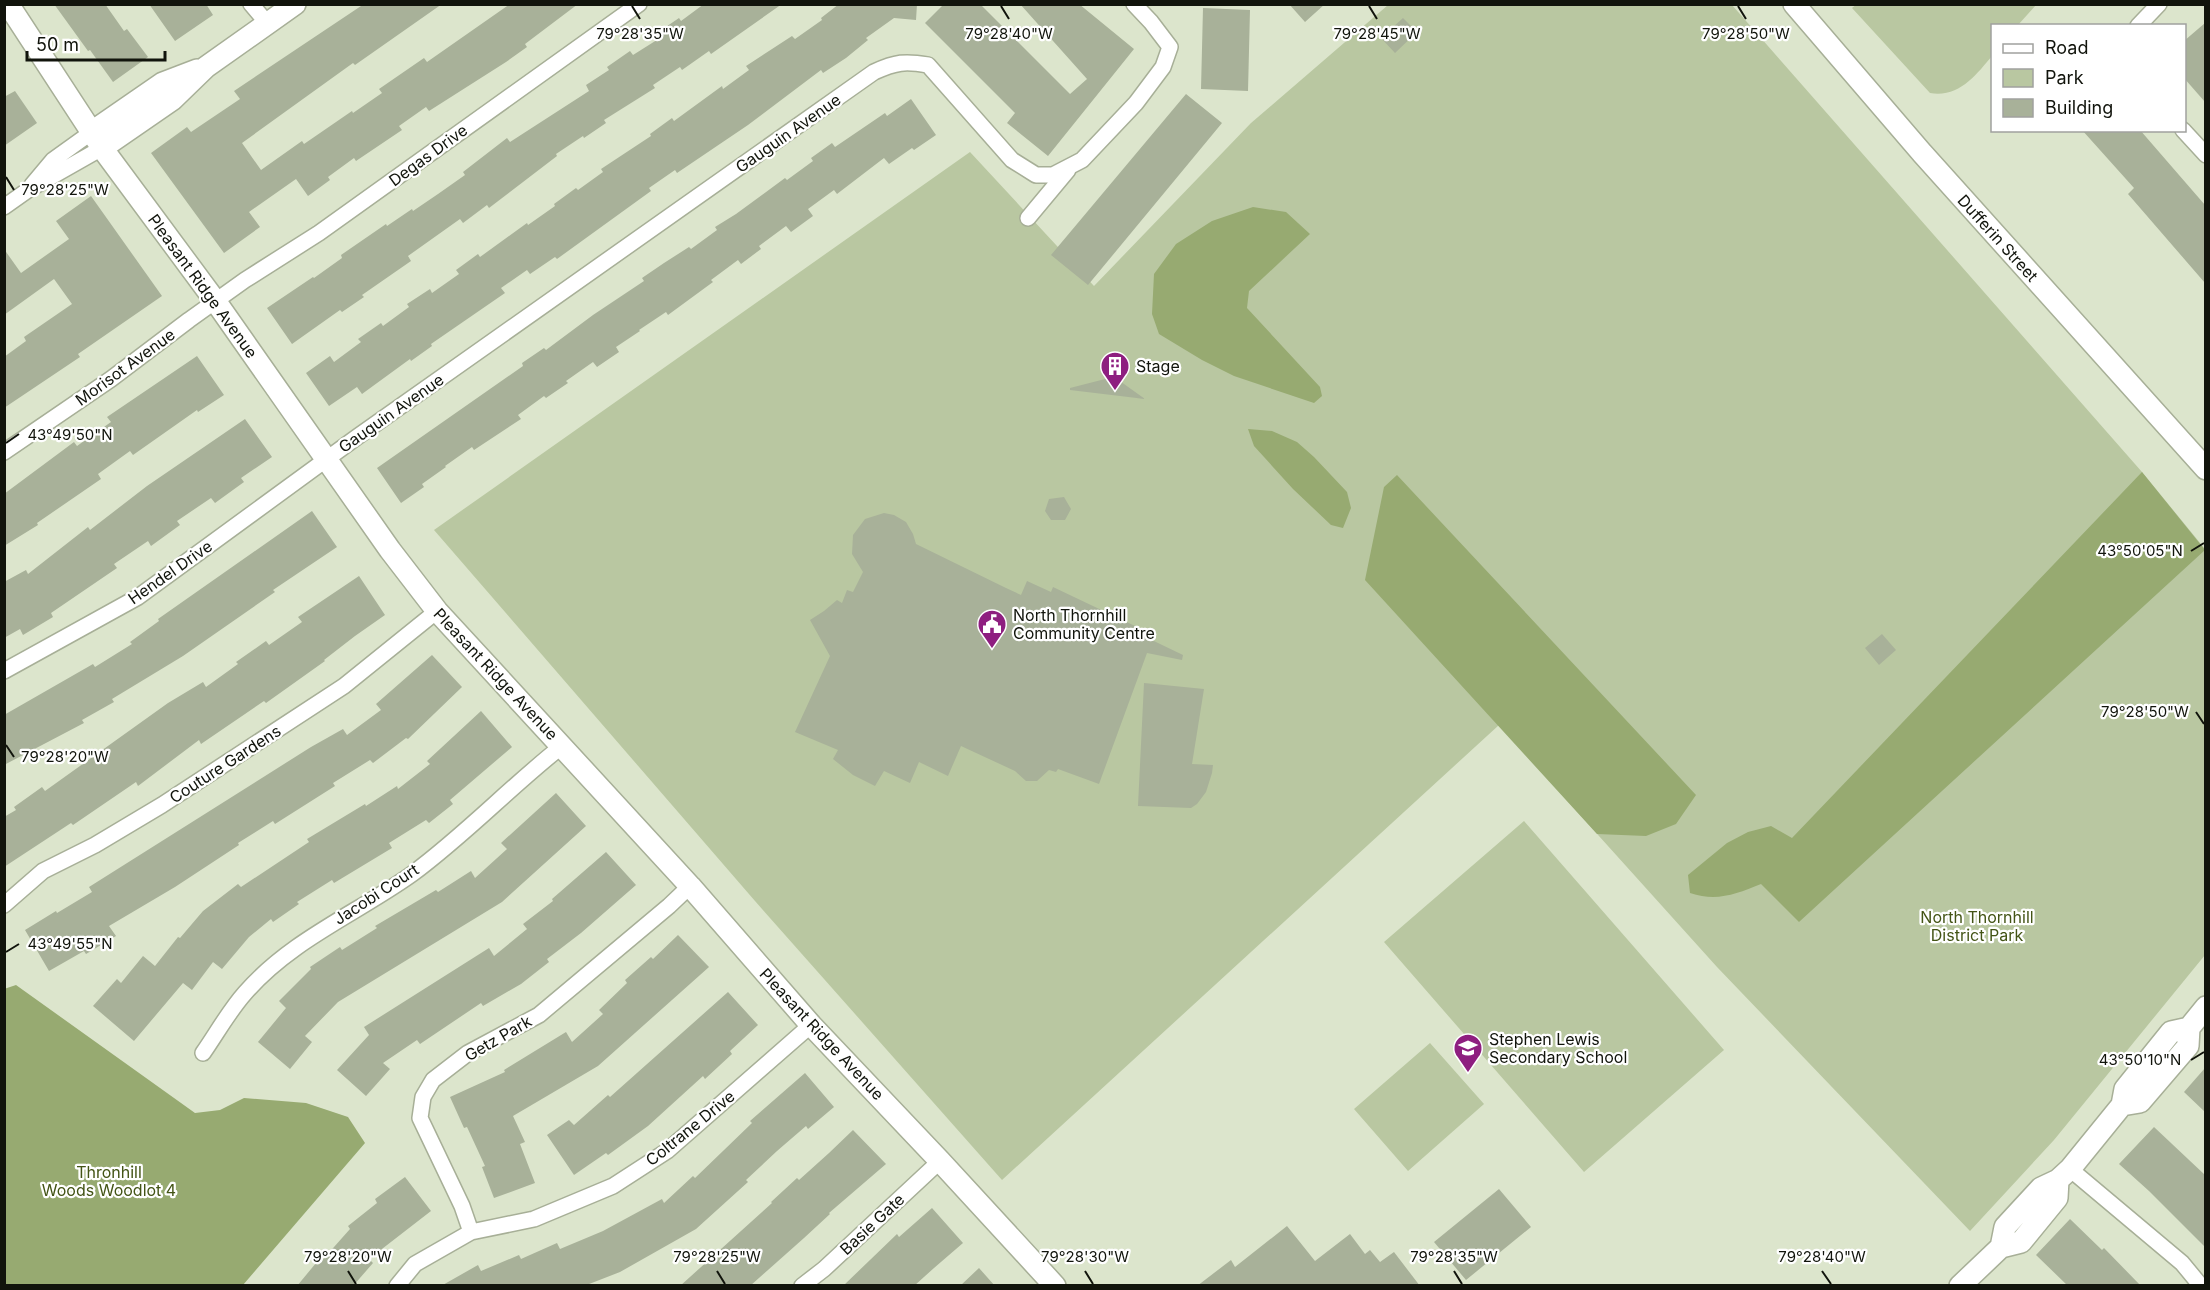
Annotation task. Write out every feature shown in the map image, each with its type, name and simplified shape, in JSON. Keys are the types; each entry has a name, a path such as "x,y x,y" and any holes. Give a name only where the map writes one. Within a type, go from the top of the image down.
{"street":[{"name":"Pleasant Ridge Avenue","path":"8,4 97,140 216,302 437,612 690,886 811,1025 1055,1286"},
{"path":"251,4 268,24"},
{"path":"4,207 28,190 53,160 97,140 163,83 206,67 295,4"},
{"name":"Degas Drive","path":"216,302 245,280 319,233 639,4"},
{"name":"Gauguin Avenue","path":"326,459 864,79 894,63 910,62 928,65 1012,160 1036,175 1053,175 1069,168 1082,160 1136,103 1163,67 1170,47 1134,4"},
{"name":"Dufferin Street","path":"1794,4 1930,162 2205,469"},
{"path":"2140,24 2159,4"},
{"path":"2185,132 2205,155"},
{"path":"1028,218 1069,168"},
{"name":"Morisot Avenue","path":"4,452 111,379 216,302"},
{"name":"Hendel Drive","path":"4,671 138,597 326,459"},
{"name":"Couture Gardens","path":"4,905 43,871 94,845 162,805 344,686 437,612"},
{"name":"Jacobi Court","path":"203,1053 244,994 278,960 312,935 412,873 480,818 562,746"},
{"name":"Getz Park","path":"471,1232 462,1206 420,1118 423,1097 433,1080 468,1053 539,1015 690,886"},
{"path":"1960,1286 2001,1248 2021,1242 2057,1198 2064,1174 2122,1106 2140,1101 2188,1046 2189,1028 2205,1007"},
{"name":"Coltrane Drive","path":"397,1286 415,1264 471,1232 534,1220 613,1186 668,1151 811,1025"},
{"name":"Basie Gate","path":"802,1286 824,1269 940,1161"},
{"path":"2064,1174 2182,1263 2201,1286"}],"green space":[{"path":"1857,4 2036,5 2019,24 1991,24 1991,57 1966,84 1940,94 1930,93 1852,8"},
{"name":"North Thornhill District Park","path":"1388,5 1732,5 2142,472 2205,549 2205,955 2054,1140 1970,1231 1717,967 1499,725 1002,1180 755,901 434,530 970,152 1094,286 1251,123"},
{"path":"1253,207 1286,212 1310,234 1249,291 1247,308 1320,387 1322,396 1314,403 1234,376 1202,360 1159,334 1152,314 1154,274 1176,244 1212,221"},
{"path":"1248,429 1272,431 1297,442 1314,457 1347,492 1351,508 1343,528 1331,525 1293,489 1254,446"},
{"path":"2142,472 2205,550 1799,922 1761,884 1735,894 1718,897 1690,893 1688,875 1727,843 1748,832 1771,826 1792,838"},
{"path":"1397,475 1696,795 1676,824 1646,836 1597,834 1365,580 1384,487"},
{"path":"1524,821 1724,1050 1584,1172 1384,942"},
{"name":"Thronhill Woods Woodlot 4","path":"16,985 195,1113 220,1110 244,1098 306,1103 348,1117 365,1143 243,1285 5,1285 4,989"},
{"path":"1430,1043 1484,1104 1408,1171 1354,1109"}],"building":[{"path":"54,4 105,4 124,31 127,29 148,57 113,82"},
{"path":"149,4 206,4 213,15 175,41"},
{"path":"364,4 442,4 355,65 353,63 242,143 261,170 302,141 304,144 352,111 353,113 382,93 379,89 424,58 427,62 510,4 578,4 525,44 527,47 506,62 429,111 426,107 399,126 402,130 356,161 354,158 328,177 330,180 308,196 296,179 249,212 260,227 224,253 151,153 187,127 191,132 240,99 234,91"},
{"path":"704,4 782,4 711,54 709,51 682,70 680,67 653,85 655,88 604,120 606,123 584,138 583,136 556,154 557,156 489,208 487,205 463,223 460,219 408,256 411,261 362,295 364,297 342,312 340,310 292,344 267,308 314,278 342,258 341,255 386,224 387,226 412,209 413,211 465,175 463,172 507,138 510,142 589,91 586,85 609,70 607,67 630,51 633,55 660,38 657,33 679,18 681,21"},
{"path":"839,4 917,4 916,20 894,18 866,38 868,40 846,58 823,73 821,70 748,125 677,173 675,170 649,188 651,191 557,259 555,257 530,274 527,270 501,288 505,293 431,344 432,346 411,361 410,359 362,394 357,387 329,406 306,373 330,356 334,362 361,342 358,339 381,323 383,326 409,307 407,304 430,289 432,293 459,274 456,270 478,254 480,257 527,223 528,225 576,188 578,190 603,172 601,169 651,136 650,134 672,118 674,121 722,86 723,89 749,70 746,66 792,36 795,39 822,20 821,18"},
{"path":"944,4 980,4 1070,94 1087,79 1020,4 1079,4 1134,49 1048,156 1007,123 1015,113 925,23"},
{"path":"1289,4 1325,4 1305,22"},
{"path":"1203,8 1250,10 1248,91 1201,89"},
{"path":"1403,18 1417,32 1395,53 1381,38"},
{"path":"2205,23 2205,102 2186,80 2186,39"},
{"path":"15,91 37,123 4,146 4,97"},
{"path":"1186,94 1222,123 1088,285 1051,255"},
{"path":"911,99 936,135 889,164 884,158 837,194 834,190 808,209 813,216 791,232 786,226 759,246 761,249 741,264 738,260 711,280 713,282 668,315 666,312 616,347 619,352 597,367 593,362 566,381 568,383 546,398 544,396 518,415 521,419 474,450 472,447 445,466 422,484 424,487 401,503 377,468 523,366 522,363 544,348 546,350 644,281 642,278 689,247 691,249 717,230 715,227 785,178 787,180 813,161 811,158 832,143 835,147 885,113 887,116"},
{"path":"2084,132 2142,132 2205,205 2205,283 2128,194 2134,188"},
{"path":"91,196 162,296 78,354 80,357 4,408 4,357 26,341 24,337 72,304 54,279 4,315 4,249 21,273 69,239 56,221"},
{"path":"197,356 224,395 198,412 197,410 133,455 130,451 98,474 101,479 37,523 38,525 4,546 4,494 74,442 77,446 111,422 107,417"},
{"name":"Stage","path":"1109,378 1117,379 1145,399 1070,390 1070,388"},
{"path":"245,419 272,457 241,478 244,482 215,503 211,498 177,521 180,525 151,546 148,541 114,564 117,568 51,613 53,617 23,635 20,629 4,638 4,582 26,570 28,574 88,527 90,530 147,486"},
{"path":"1064,497 1071,509 1065,520 1051,520 1045,511 1049,499"},
{"path":"312,511 337,547 273,590 275,592 183,656 112,699 114,702 82,720 84,723 4,765 4,715 93,664 95,667 132,644 130,642 159,621 158,619"},
{"name":"North Thornhill Community Centre","path":"884,513 894,515 906,522 916,544 1006,588 1021,595 1027,581 1051,592 1053,587 1135,626 1133,631 1183,655 1182,660 1147,653 1099,784 1058,769 1056,772 1049,770 1037,781 1026,781 1015,771 961,746 948,776 919,762 910,783 884,771 875,786 853,775 833,759 838,750 795,732 830,656 810,620 837,600 842,603 847,590 853,592 863,572 852,554 853,535 865,519"},
{"path":"359,576 385,615 266,703 264,701 201,744 199,740 138,786 136,782 73,825 71,823 4,867 4,817 16,810 14,807 42,787 45,791 168,703 203,682 206,687 266,641 269,645 302,622 298,617"},
{"path":"1882,634 1896,650 1879,665 1865,648"},
{"path":"432,655 462,687 408,739 406,738 373,763 370,760 333,783 335,786 275,824 273,821 175,887 109,926 116,936 86,954 84,951 49,971 25,930 92,892 89,887 311,747 343,729 347,735 381,710 376,704"},
{"path":"1144,683 1204,689 1192,764 1213,765 1206,792 1191,808 1138,806"},
{"path":"481,711 512,747 450,800 453,804 429,823 426,820 389,843 392,848 334,883 332,880 297,902 299,904 273,922 271,919 249,937 222,969 213,962 192,990 183,983 134,1041 93,1006 117,979 121,983 143,956 155,966 203,911 238,884 241,887 309,842 307,839 397,786 398,789 430,764 427,761"},
{"path":"556,793 586,826 502,902 338,1002 305,1036 312,1042 290,1069 258,1042 286,1008 279,1001 311,969 310,967 340,947 342,950 377,928 375,926 436,890 438,892 471,871 475,878 507,849 501,843"},
{"path":"606,852 636,885 547,959 549,962 521,984 483,1006 481,1003 420,1044 417,1040 383,1063 390,1069 366,1096 337,1070 369,1035 364,1027 489,948 494,956 527,929 523,924 553,901 552,899"},
{"path":"678,935 709,967 598,1066 513,1116 525,1142 520,1144 535,1183 494,1198 482,1167 485,1166 450,1097 505,1072 504,1070 566,1032 572,1042 603,1014 599,1010 627,983 625,980 651,957 653,959"},
{"path":"728,992 758,1025 705,1079 703,1076 648,1126 608,1155 606,1153 574,1175 547,1135 569,1120 574,1125 608,1095 610,1097"},
{"path":"2205,1068 2205,1112 2184,1092"},
{"path":"805,1073 834,1107 808,1129 806,1126 777,1151 746,1180 748,1182 696,1229 620,1272 584,1286 441,1286 478,1265 481,1271 519,1255 521,1259 557,1243 560,1249 603,1231 662,1199 664,1203 693,1176 695,1178 752,1123 750,1121"},
{"path":"2154,1127 2205,1175 2205,1247 2119,1164"},
{"path":"853,1130 886,1164 829,1213 804,1238 750,1286 680,1286 797,1178 799,1180"},
{"path":"405,1177 431,1211 369,1259 373,1263 353,1286 297,1286 350,1229 348,1226 377,1203 375,1199"},
{"path":"1499,1189 1531,1227 1466,1280 1434,1242"},
{"path":"932,1208 963,1243 914,1286 843,1286 897,1234 899,1237"},
{"path":"2070,1219 2102,1250 2104,1248 2141,1286 2068,1286 2036,1255"},
{"path":"1287,1226 1315,1261 1350,1234 1365,1254 1370,1250 1380,1262 1394,1252 1420,1286 1197,1286 1231,1260 1235,1267"},
{"path":"979,1268 995,1286 960,1286"}],"place":[{"name":"Stage","path":"1115,392"},
{"name":"North Thornhill Community Centre","path":"992,650"},
{"name":"Stephen Lewis Secondary School","path":"1468,1074"}]}
